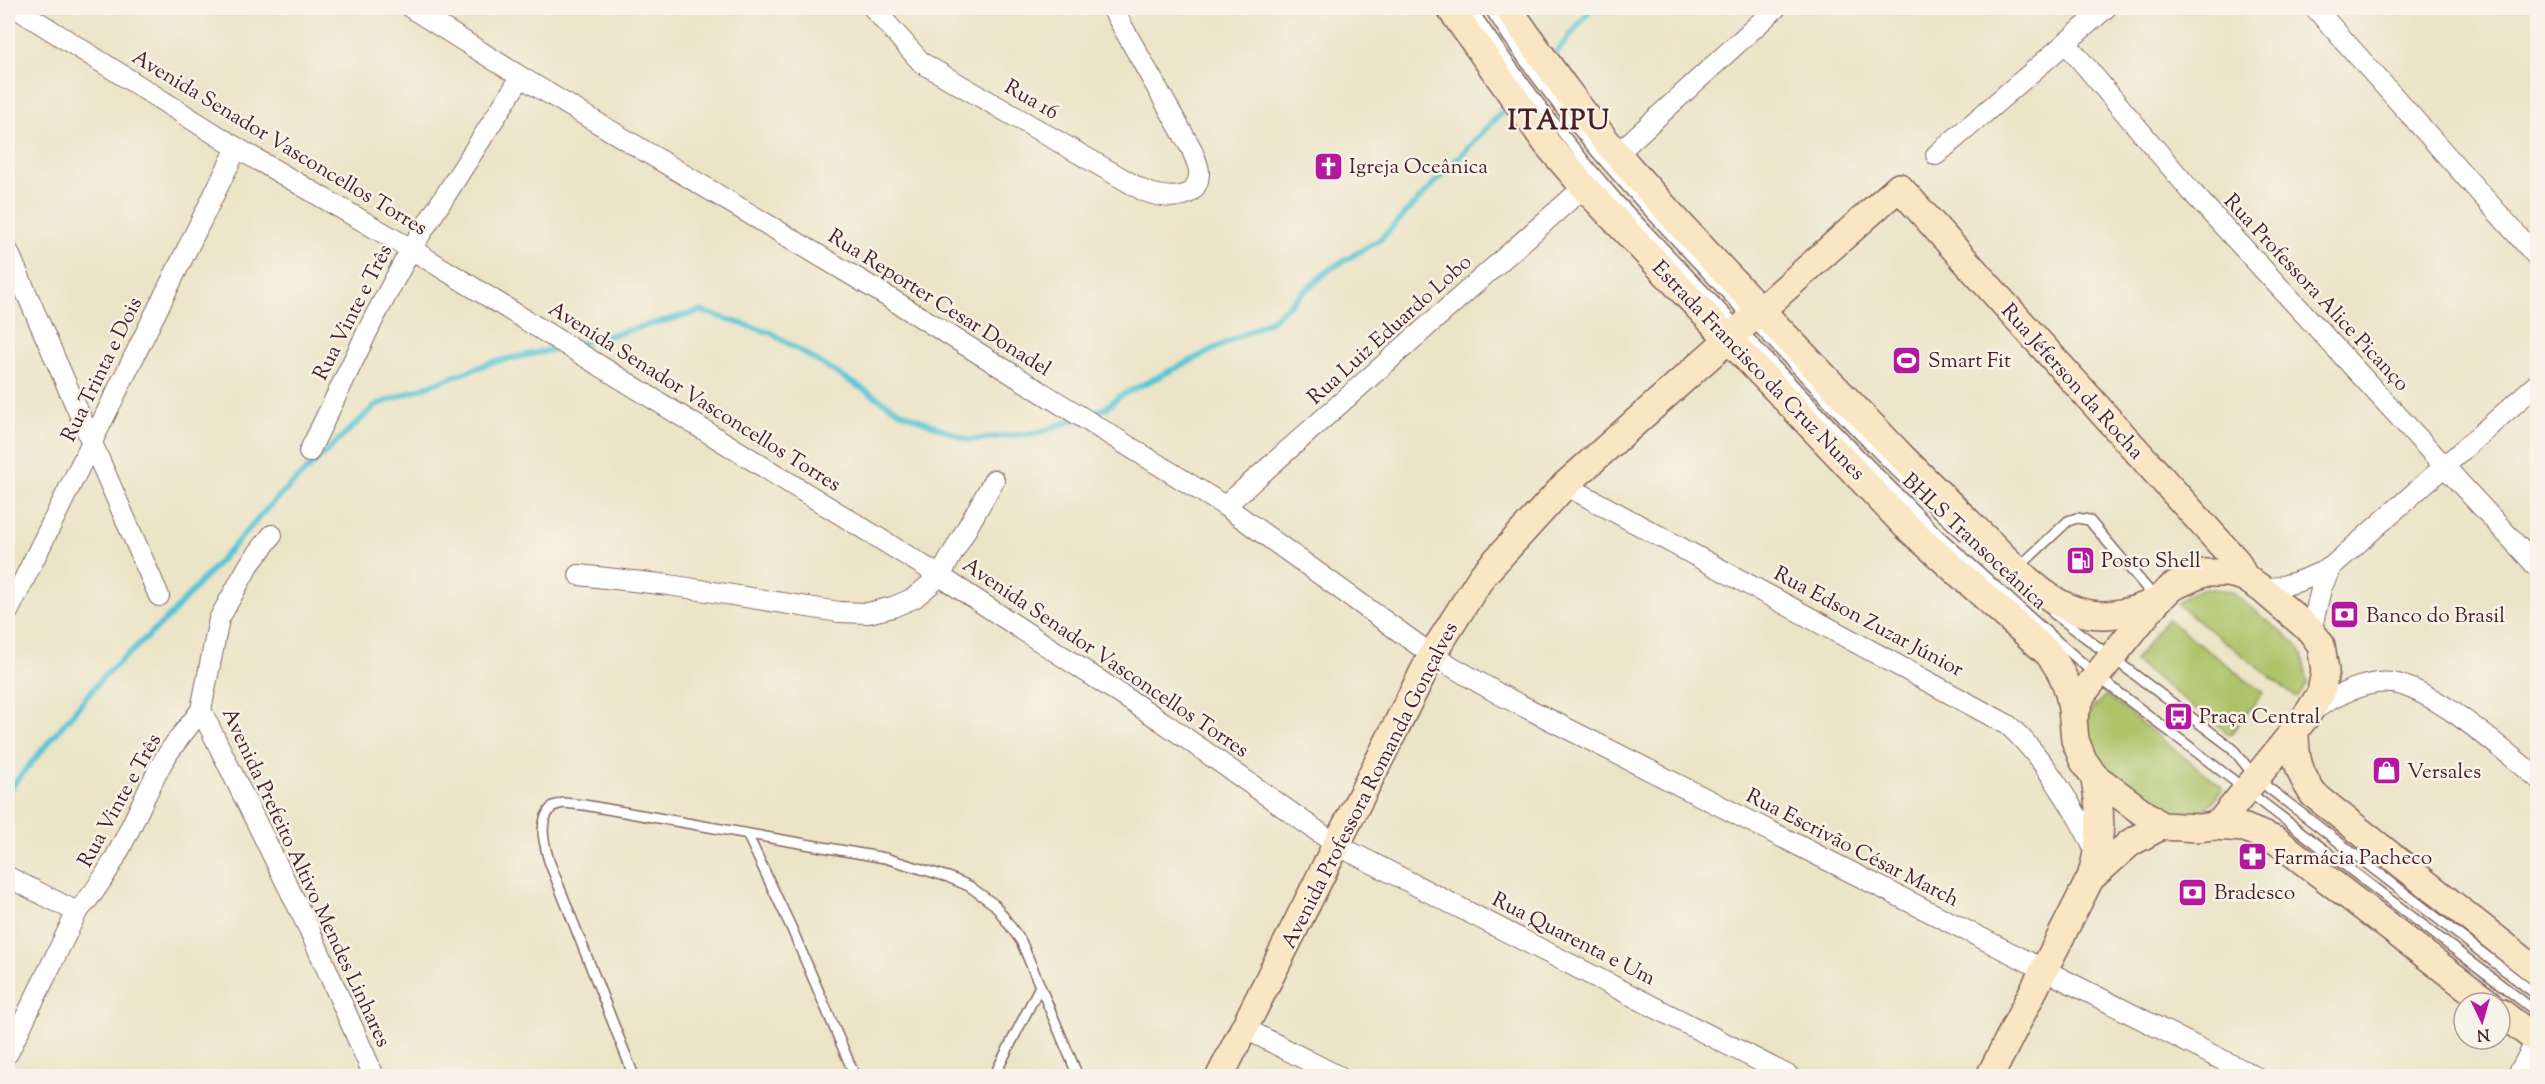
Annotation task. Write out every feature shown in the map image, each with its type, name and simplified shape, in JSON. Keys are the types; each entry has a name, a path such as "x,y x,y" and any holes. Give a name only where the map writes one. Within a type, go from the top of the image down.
{"main road":[{"name":"Estrada Francisco da Cruz Nunes","path":"1450,8 1506,89 1584,187 1929,484 2006,566 2067,607 2087,614 2114,616 2135,611 2157,601"},
{"name":"Estrada Francisco da Cruz Nunes","path":"1508,8 1745,324 1905,525 2049,654 2062,671 2069,689 2075,740 2083,760 2094,776"},
{"name":"Avenida Professora Romanda Gonçalves","path":"1220,1077 1432,655 1482,576 1565,485 1899,187"},
{"name":"Rua Jéferson da Rocha","path":"1899,187 2237,562 2253,583 2311,631"},
{"path":"2073,719 2082,694 2157,601 2172,587 2203,573 2228,573 2253,583"},
{"path":"2213,826 2252,784 2301,723 2320,693 2325,671 2321,645 2311,631"},
{"path":"2301,723 2300,773 2313,794 2538,972"},
{"path":"1990,1077 2094,867 2101,826 2094,776"},
{"path":"2094,776 2161,826 2245,828 2277,841 2472,991"},
{"path":"2094,867 2161,826"},
{"path":"2512,1021 2537,1040"}],"street":[{"name":"Avenida Senador Vasconcellos Torres","path":"16,8 237,148 411,249 940,576 1163,722 1337,844"},
{"name":"Rua Reporter Cesar Donadel","path":"411,8 520,77 1225,506 1432,655"},
{"name":"Rua 16","path":"873,8 922,63 1144,191 1172,199 1186,194 1195,185 1199,173 1192,150 1112,8"},
{"path":"1617,154 1776,8"},
{"path":"1936,155 2106,8"},
{"path":"2315,8 2538,258"},
{"name":"Rua Professora Alice Picanço","path":"2066,43 2191,192 2538,568"},
{"name":"Rua Vinte e Três","path":"309,452 374,318 411,249 520,77"},
{"name":"Rua Trinta e Dois","path":"8,612 237,148"},
{"name":"Rua Luiz Eduardo Lobo","path":"1225,506 1584,187"},
{"path":"8,251 159,596"},
{"path":"2253,583 2280,588 2313,577 2331,567 2538,383"},
{"path":"579,575 669,585 839,612 859,613 892,607 914,598 940,576 994,480"},
{"name":"Rua Edson Zuzar Júnior","path":"1565,485 2008,725 2021,736 2086,829 2094,867"},
{"name":"Avenida Prefeito Altivo Mendes Linhares","path":"272,535 249,565 219,619 201,710 309,930 375,1077"},
{"path":"2311,631 2321,589 2331,567"},
{"name":"Rua Escrivão César March","path":"1432,655 1499,694 2254,1077"},
{"path":"2301,723 2324,703 2365,685 2391,683 2420,692 2474,728 2538,778"},
{"name":"Rua Vinte e Três","path":"8,1053 77,912 92,895 117,854 162,763 201,710"},
{"name":"Rua Quarenta e Um","path":"1337,844 1789,1077"},
{"path":"8,877 77,912"},
{"path":"1244,1028 1338,1077"},
{"path":"2517,1077 2537,1040"}],"lane":[{"name":"BHLS Transoceânica","path":"1471,8 1584,161 1908,486 1970,541"},
{"name":"BHLS Transoceânica","path":"1489,8 1551,98 1605,166 1745,324 1938,534 2252,784 2538,996"},
{"path":"2006,566 2068,521 2077,518 2088,520 2157,601"},
{"name":"BHLS Transoceânica","path":"2006,566 2105,667 2232,748 2252,784 2314,845 2538,1013"},
{"path":"634,1077 549,861 543,837 543,822 553,806 563,803 885,858 948,877 969,886 995,905 1021,941 1078,1077"},
{"path":"747,834 791,927 855,1077"},
{"path":"994,1077 1039,988"}],"green space":[{"path":"2204,588 2230,591 2295,643 2302,654 2308,683 2297,698 2177,604 2189,594"},
{"path":"2167,619 2263,693 2230,735 2134,661"},
{"path":"2106,695 2223,788 2211,804 2191,815 2163,809 2123,782 2098,760 2090,747 2086,733 2089,714"}],"waterway":[{"path":"1556,53 1592,8"},
{"path":"1086,415 1106,408 1118,397 1272,320 1330,269 1381,239 1503,111"},
{"path":"574,345 701,311 771,333 899,411 968,440 1038,433 1077,419"},
{"path":"8,791 104,676 169,617 274,501 376,405 493,362 561,348"}],"place":[{"name":"Igreja Oceânica","path":"1328,166"},
{"name":"Smart Fit","path":"1907,360"},
{"name":"Posto Shell","path":"2080,560"},
{"name":"Banco do Brasil","path":"2345,615"},
{"name":"Praça Central","path":"2178,716"},
{"name":"Versales","path":"2386,771"},
{"name":"Farmácia Pacheco","path":"2253,857"},
{"name":"Bradesco","path":"2193,892"}],"district":[{"name":"ITAIPU","path":"1559,120"}]}
